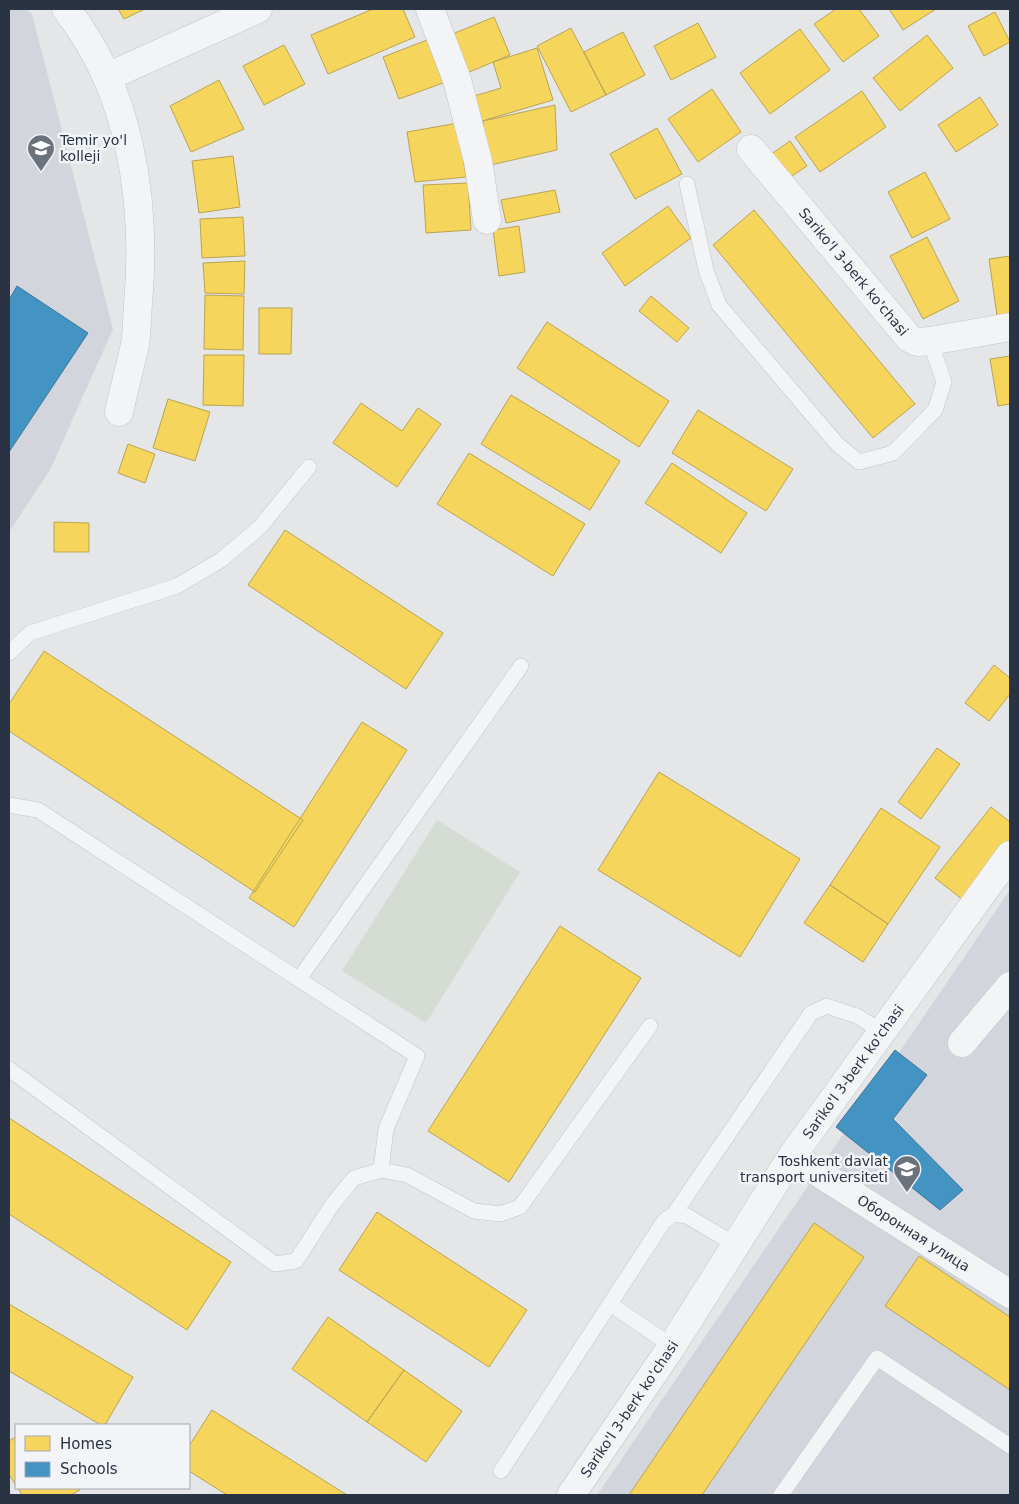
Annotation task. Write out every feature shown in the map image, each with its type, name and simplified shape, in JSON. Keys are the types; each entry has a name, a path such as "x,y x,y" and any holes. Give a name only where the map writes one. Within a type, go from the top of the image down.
{"street":[{"path":"66,9 75,21 107,77 123,123 134,170 141,223 141,275 135,344 120,412"},
{"path":"107,77 258,9"},
{"path":"430,9 460,90 478,161 487,220"},
{"name":"Sariko'l 3-berk ko'chasi","path":"751,149 909,338 917,342 930,341 1010,327"},
{"name":"Sariko'l 3-berk ko'chasi","path":"571,1495 672,1346 792,1156 1010,855"},
{"path":"962,1043 1010,986"},
{"name":"Оборонная улица","path":"792,1156 1010,1294"}],"lane":[{"path":"687,184 706,270 719,304 837,444 859,462 894,453 935,410 944,382 930,341"},
{"path":"9,653 30,633 177,586 221,560 260,527 309,467"},
{"path":"299,979 521,666"},
{"path":"9,806 38,810 417,1056 386,1129 381,1170"},
{"path":"501,1471 664,1221 674,1214 811,1013 827,1006 857,1016 882,1032"},
{"path":"9,1069 275,1264 296,1261 332,1205 354,1178 381,1170 407,1174 474,1211 500,1214 520,1207 650,1026"},
{"path":"674,1214 687,1216 736,1245"},
{"path":"610,1304 672,1346"},
{"path":"781,1495 877,1358 1010,1446"}],"shaded area":[{"name":"Temir yo'l kolleji","path":"9,9 25,9 32,14 113,329 50,470 9,532"},
{"path":"437,820 520,872 426,1023 342,971"},
{"name":"Toshkent davlat transport universiteti","path":"1010,890 1010,1495 597,1495"}],"building: Homes":[{"path":"118,9 145,9 124,19"},
{"path":"373,9 403,9 415,37 328,74 311,35"},
{"path":"836,9 859,9 879,36 843,62 814,24"},
{"path":"889,9 936,9 903,30"},
{"path":"995,12 1010,42 984,56 968,26"},
{"path":"494,17 510,55 467,73 450,35"},
{"path":"698,23 716,57 671,80 654,46"},
{"path":"571,28 606,95 571,112 537,46"},
{"path":"800,29 830,70 770,114 740,73"},
{"path":"623,32 645,75 606,95 584,52"},
{"path":"927,35 953,68 900,111 873,78"},
{"path":"427,40 443,83 399,99 383,57"},
{"path":"284,45 305,84 264,105 243,66"},
{"path":"537,48 553,100 482,121 474,96 501,88 493,62"},
{"path":"219,80 244,129 191,152 170,106"},
{"path":"712,89 741,132 698,162 668,119"},
{"path":"862,91 886,127 820,172 795,137"},
{"path":"980,97 998,125 956,152 938,125"},
{"path":"555,105 557,150 486,166 483,121"},
{"path":"458,123 466,177 415,182 407,132"},
{"path":"657,128 682,174 635,199 610,154"},
{"path":"790,141 807,166 784,181 767,157"},
{"path":"233,156 240,207 199,213 192,161"},
{"path":"925,172 950,219 912,238 888,192"},
{"path":"468,183 471,230 426,233 423,185"},
{"path":"555,190 560,212 506,223 501,200"},
{"path":"668,206 691,238 625,286 602,253"},
{"path":"754,210 915,404 873,438 713,245"},
{"path":"243,217 245,256 202,258 200,219"},
{"path":"519,226 525,272 499,276 493,230"},
{"path":"927,237 959,301 923,319 890,256"},
{"path":"1010,256 1010,314 997,316 989,259"},
{"path":"245,261 244,294 205,293 203,263"},
{"path":"205,295 244,296 243,350 204,349"},
{"path":"651,296 689,328 677,342 639,311"},
{"path":"259,308 292,308 291,354 259,354"},
{"path":"547,322 669,401 639,447 517,368"},
{"path":"204,355 244,355 243,406 203,405"},
{"path":"1010,356 1010,404 998,406 990,359"},
{"path":"511,395 620,461 590,510 481,444"},
{"path":"168,399 210,412 195,461 153,448"},
{"path":"361,403 402,431 418,408 441,424 397,487 333,443"},
{"path":"698,410 793,469 766,511 672,453"},
{"path":"128,444 155,454 145,483 118,473"},
{"path":"469,453 585,524 553,576 437,504"},
{"path":"672,463 747,513 721,553 645,503"},
{"path":"54,522 89,523 89,552 54,552"},
{"path":"285,530 443,633 406,689 248,585"},
{"path":"44,651 303,820 255,892 9,731 9,704"},
{"path":"994,665 1010,678 1010,694 989,721 965,703"},
{"path":"362,722 407,750 294,927 249,898"},
{"path":"937,748 960,764 921,819 898,802"},
{"path":"659,772 800,859 740,957 598,870"},
{"path":"991,807 1010,822 1010,841 963,900 935,878"},
{"path":"881,808 940,847 888,924 830,885"},
{"path":"830,885 888,924 863,962 804,923"},
{"path":"560,926 641,978 509,1182 428,1131"},
{"path":"9,1118 231,1262 187,1330 9,1214"},
{"path":"377,1212 527,1310 489,1367 339,1270"},
{"path":"814,1223 864,1257 702,1495 629,1495"},
{"path":"919,1256 1010,1317 1010,1390 885,1306"},
{"path":"9,1304 133,1377 106,1424 99,1424 9,1371"},
{"path":"328,1317 404,1370 367,1422 292,1369"},
{"path":"404,1370 462,1411 426,1462 367,1422"},
{"path":"212,1410 347,1495 227,1495 190,1472 190,1444"},
{"path":"15,1438 15,1484 9,1474 9,1441"},
{"path":"19,1489 80,1490 71,1495 22,1495"}],"building: Schools":[{"path":"17,286 88,333 9,452 9,300"},
{"path":"895,1050 927,1075 893,1119 963,1190 940,1210 836,1127"}],"place":[{"name":"Temir yo'l kolleji","path":"41,172"},
{"name":"Toshkent davlat transport universiteti","path":"907,1193"}]}
